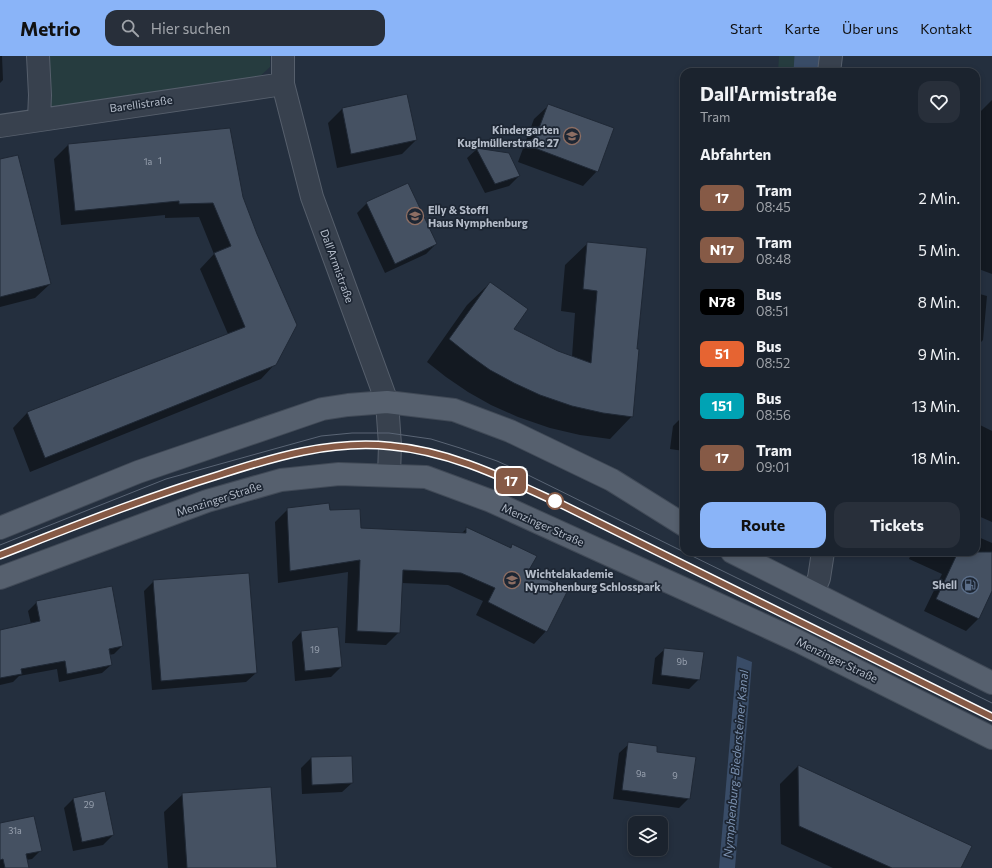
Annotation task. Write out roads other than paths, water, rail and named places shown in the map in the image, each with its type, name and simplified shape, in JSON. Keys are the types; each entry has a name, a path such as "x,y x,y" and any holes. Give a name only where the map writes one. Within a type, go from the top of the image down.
{"main road":[{"path":"0,528 138,472 322,409 348,404 387,402 454,410 510,431 612,480 680,522"},
{"name":"Menzinger Straße","path":"0,578 207,501 281,480 339,474 389,475 426,478 491,501 798,641 992,738"},
{"path":"740,556 992,683"}],"street":[{"path":"38,56 40,119"},
{"name":"Dall'Armistraße","path":"284,56 283,84 312,197 387,402 390,446 389,475"},
{"path":"830,68 831,56"},
{"name":"Barellistraße","path":"0,126 283,84"},
{"path":"813,592 819,578 822,556"}],"water":[{"path":"737,656 752,662 735,868 719,868"}],"waterway":[{"name":"Nymphenburg-Biedersteiner Kanal","path":"807,68 808,56"}],"tram line":[{"path":"0,545 166,479 321,436 352,433 389,433 431,439 497,461 680,550"},
{"name":"17","path":"0,555 171,490 236,469 324,447 369,444 409,448 430,452 456,460 491,473 561,504 992,717"},
{"path":"0,555 161,494 237,469 280,457 323,448 345,446 368,445 413,449 456,460 520,485 992,717"},
{"path":"692,556 992,703"}],"place":[{"name":"Kindergarten Kuglmüllerstraße 27","path":"572,136"},
{"name":"Elly & Stoffl Haus Nymphenburg","path":"415,216"},
{"name":"Wichtelakademie Nymphenburg Schlosspark","path":"512,580"},
{"name":"Shell","path":"970,585"}]}
